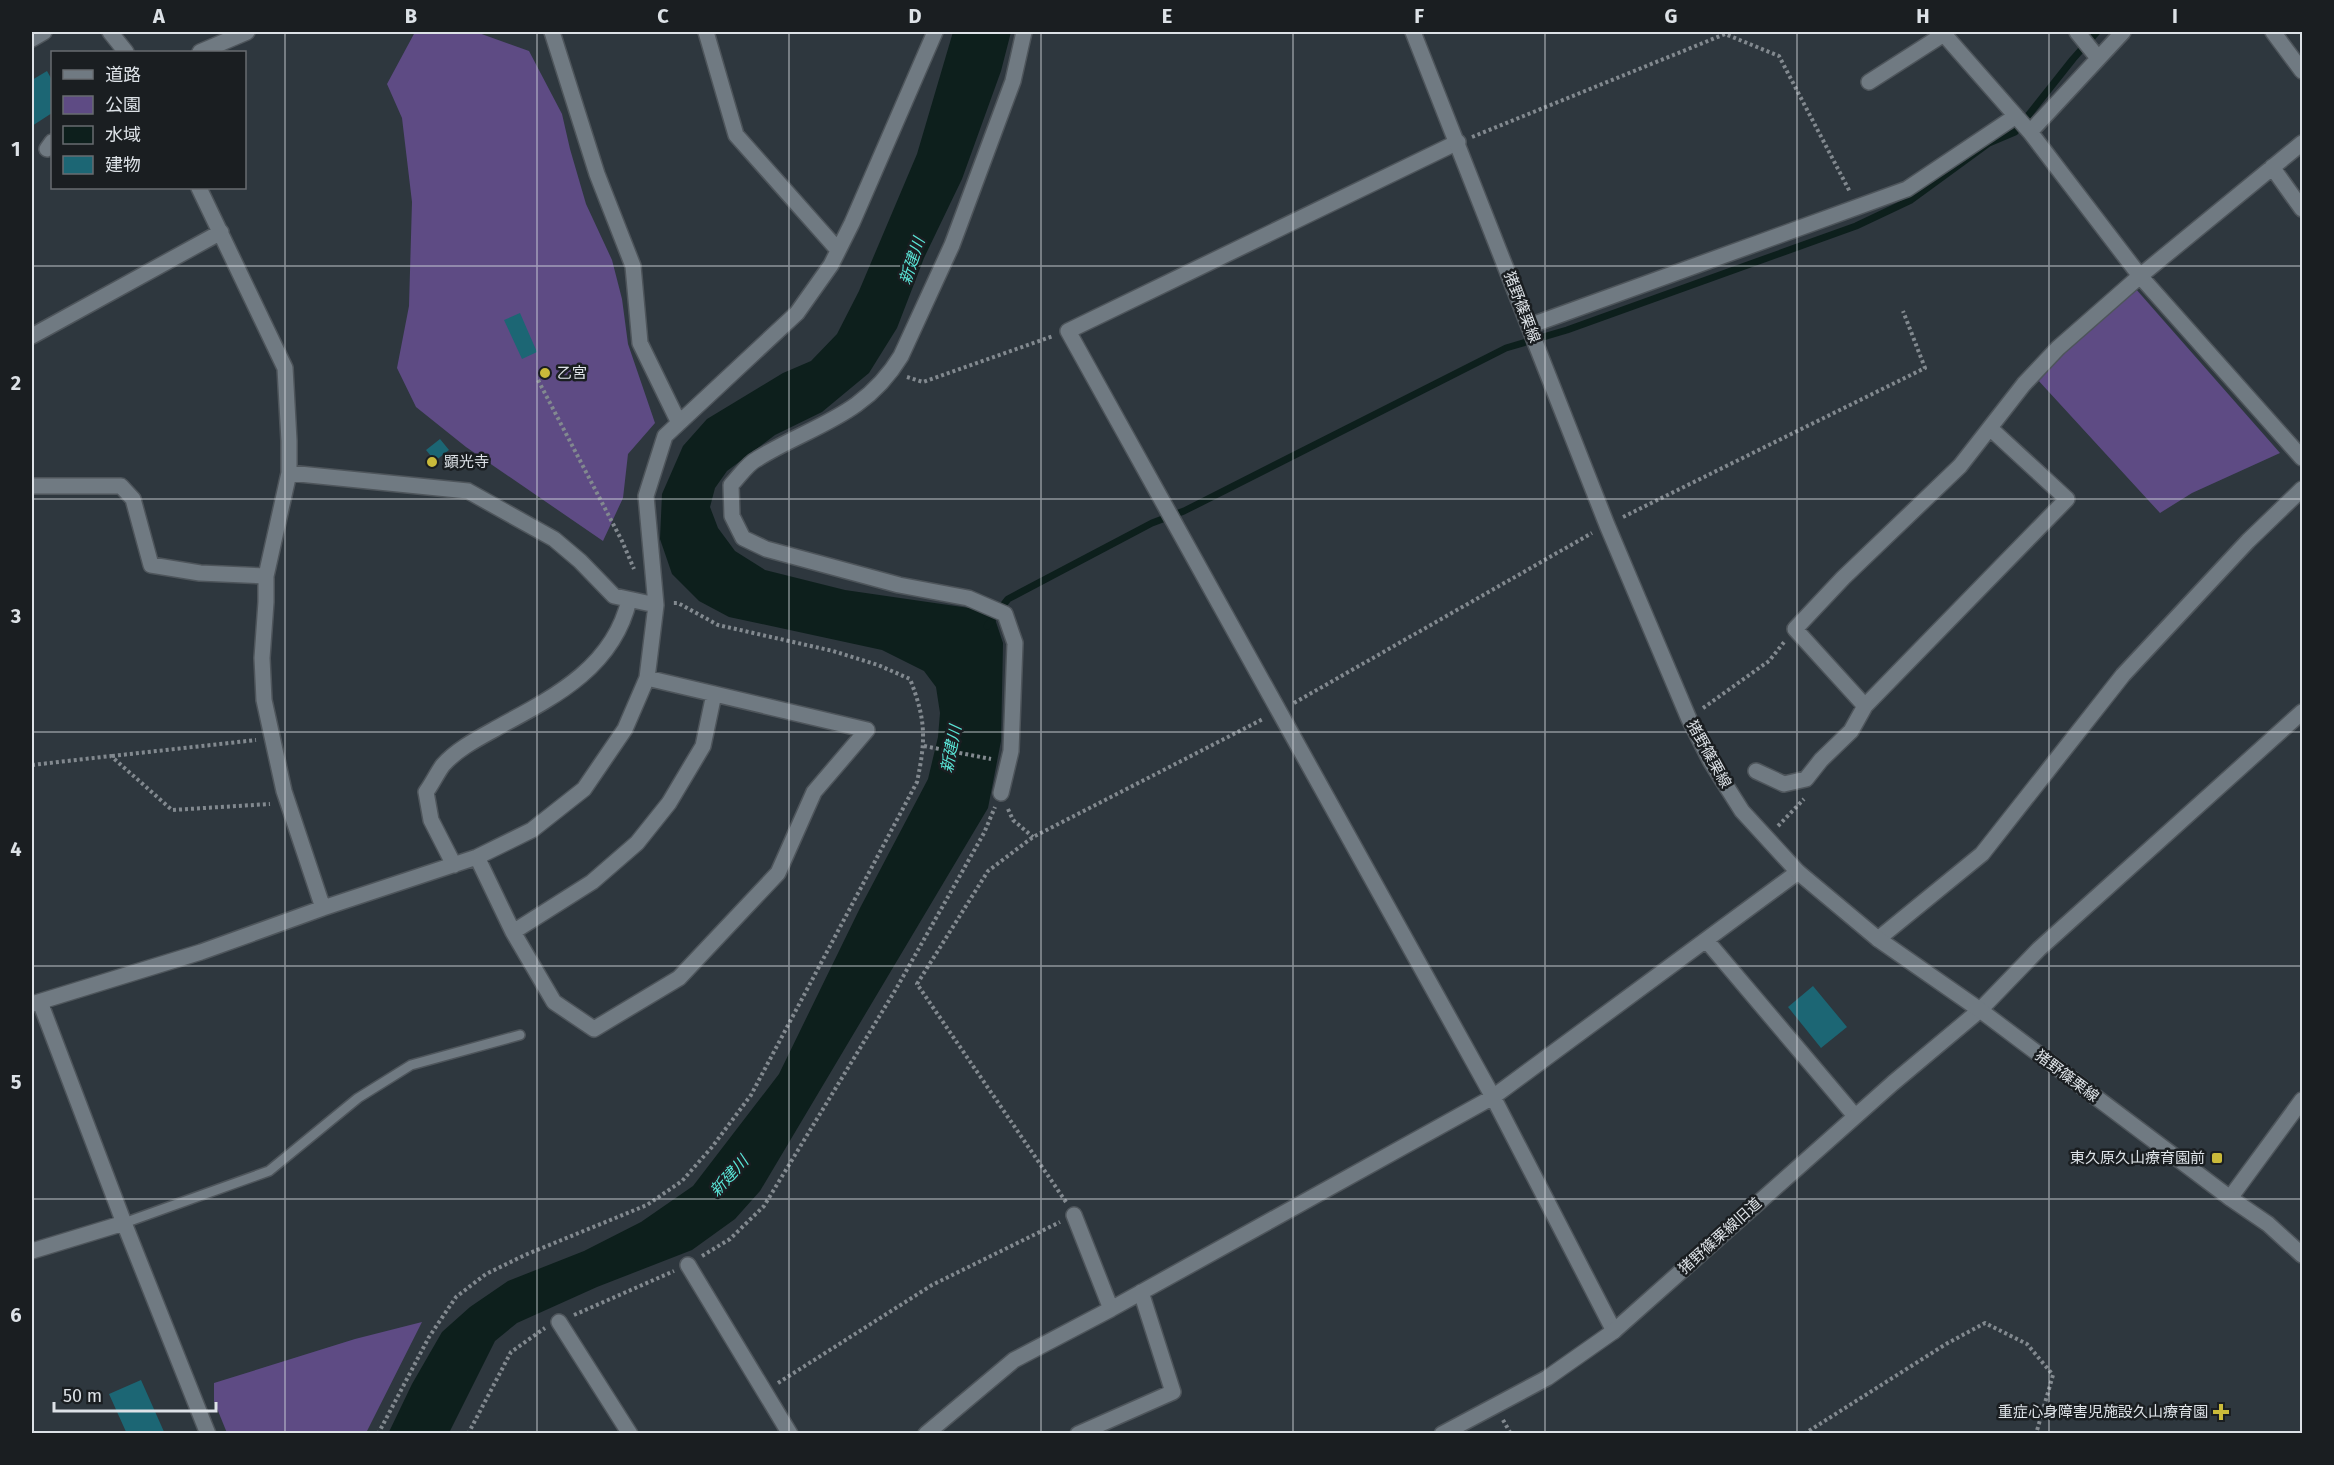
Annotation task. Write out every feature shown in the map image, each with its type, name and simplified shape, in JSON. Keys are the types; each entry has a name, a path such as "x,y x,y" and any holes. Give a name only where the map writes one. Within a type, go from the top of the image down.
{"street":[{"path":"32,39 44,32"},
{"path":"110,32 125,51"},
{"path":"202,51 247,32"},
{"path":"552,32 597,174 633,266 640,343 680,423"},
{"path":"706,32 736,135 838,250"},
{"path":"208,1434 36,1003 201,952 323,908 477,858 532,830 584,789 624,729 647,678 656,606 646,495 665,436 797,313 831,265 935,32"},
{"path":"1002,793 1011,751 1015,643 1005,614 968,598 899,585 766,549 742,538 732,516 731,485 754,460 856,407 892,372 952,245 1013,81 1024,32"},
{"name":"猪野篠栗線","path":"1413,32 1607,525 1689,719 1711,762 1742,811 1798,872 1878,939 1980,1010 2268,1224 2302,1255"},
{"path":"2077,32 2098,58"},
{"path":"2030,132 2123,32"},
{"path":"2273,32 2302,71"},
{"path":"1869,82 1943,33 2030,132 2140,276 2302,458"},
{"path":"1529,326 1907,189 1978,139 2016,116"},
{"path":"1458,142 1068,331 1493,1097 1614,1331"},
{"path":"1865,706 1795,628 1843,578 1960,466 2024,384 2058,348 2140,276 2302,142"},
{"path":"2272,167 2302,209"},
{"path":"200,189 285,369 290,441 289,473 266,576 261,658 264,700 288,803 323,908"},
{"path":"32,336 221,232"},
{"path":"1756,771 1784,784 1806,779 1821,760 1851,731 1865,706 2067,499 1991,429"},
{"path":"289,473 468,491 554,539 580,561 614,596 656,606"},
{"path":"32,486 121,486 133,499 151,565 200,573 266,576"},
{"path":"1878,939 1982,854 2123,675 2247,541 2302,489"},
{"path":"454,865 430,820 426,792 443,765 474,741 535,708 581,677 608,650 625,618 629,600"},
{"path":"477,858 513,932 554,1002 594,1029 679,978 778,873 814,792 867,730 647,678"},
{"path":"513,932 592,882 637,843 669,803 703,746 714,694"},
{"name":"猪野篠栗線旧道","path":"1442,1434 1547,1378 1614,1331 1855,1116 1980,1010 2039,949 2302,712"},
{"path":"926,1434 1014,1360 1111,1309 1493,1097 1798,872"},
{"path":"1706,940 1855,1116"},
{"path":"2230,1198 2301,1106"},
{"path":"1074,1215 1111,1309"},
{"path":"32,1251 124,1223"},
{"path":"688,1265 790,1434"},
{"path":"1078,1434 1173,1392 1141,1292"},
{"path":"559,1322 630,1434"}],"lane":[{"path":"124,1223 269,1171 358,1098 411,1065 520,1035"}],"path":[{"path":"1458,142 1725,33 1779,56 1858,207"},
{"path":"765,1391 932,1285 1074,1215 917,984 988,871 1033,837 1278,711 1607,525 1925,368 1903,311"},
{"path":"892,372 923,382 1068,331"},
{"path":"538,380 621,541"},
{"path":"378,1434 429,1337 456,1297 486,1274 525,1255 646,1205 682,1181 712,1147 751,1095 917,782 924,746 921,707 910,679 878,665 833,651 718,624 678,603 656,606"},
{"path":"1689,719 1769,661 1795,628"},
{"path":"32,765 273,738"},
{"path":"924,746 1009,762"},
{"path":"111,756 172,810 288,803"},
{"path":"1002,793 1013,820 1033,837"},
{"path":"688,1265 730,1239 764,1206 902,978 984,833 1002,793"},
{"path":"1804,1434 1946,1344 1985,1323 2026,1344 2053,1375 2036,1434"}],"green space":[{"path":"415,32 476,32 529,51 562,114 586,204 612,260 622,299 628,344 655,423 628,454 623,498 603,541 466,447 416,407 397,368 409,306 412,202 402,118 387,84"},
{"path":"2135,288 2280,453 2192,493 2160,513 2037,379"},
{"path":"422,1322 366,1433 227,1433 214,1401 214,1383 355,1339"}],"water":[{"name":"新建川","path":"953,32 1011,32 1001,71 962,179 924,258 897,328 869,373 822,412 775,435 727,471 715,488 710,507 718,528 735,551 765,570 845,590 976,609 995,619 1003,643 1001,741 988,808 760,1191 735,1219 692,1250 597,1287 517,1323 495,1341 449,1433 388,1434 412,1384 442,1332 470,1307 508,1281 584,1251 641,1222 693,1186 779,1074 860,908 928,779 938,737 940,713 936,687 924,671 882,650 729,617 699,601 672,574 660,539 662,494 683,446 707,419 783,373 811,361 837,334 859,291 917,154"}],"building":[{"path":"47,71 51,78 51,114 32,126 32,80"},
{"path":"520,313 537,352 522,359 504,320"},
{"path":"440,439 449,450 435,461 426,450"},
{"path":"1813,986 1847,1027 1821,1048 1788,1007"},
{"path":"141,1380 165,1434 127,1434 109,1394"}],"waterway":[{"path":"987,626 1008,599 1152,523 1184,511 1506,348 1567,330 1856,226 1911,200 1989,143 2015,132 2097,32"}],"place":[{"name":"乙宮","path":"545,373"},
{"name":"顕光寺","path":"432,462"},
{"name":"東久原久山療育園前","path":"2217,1158"},
{"name":"重症心身障害児施設久山療育園","path":"2221,1412"}]}
